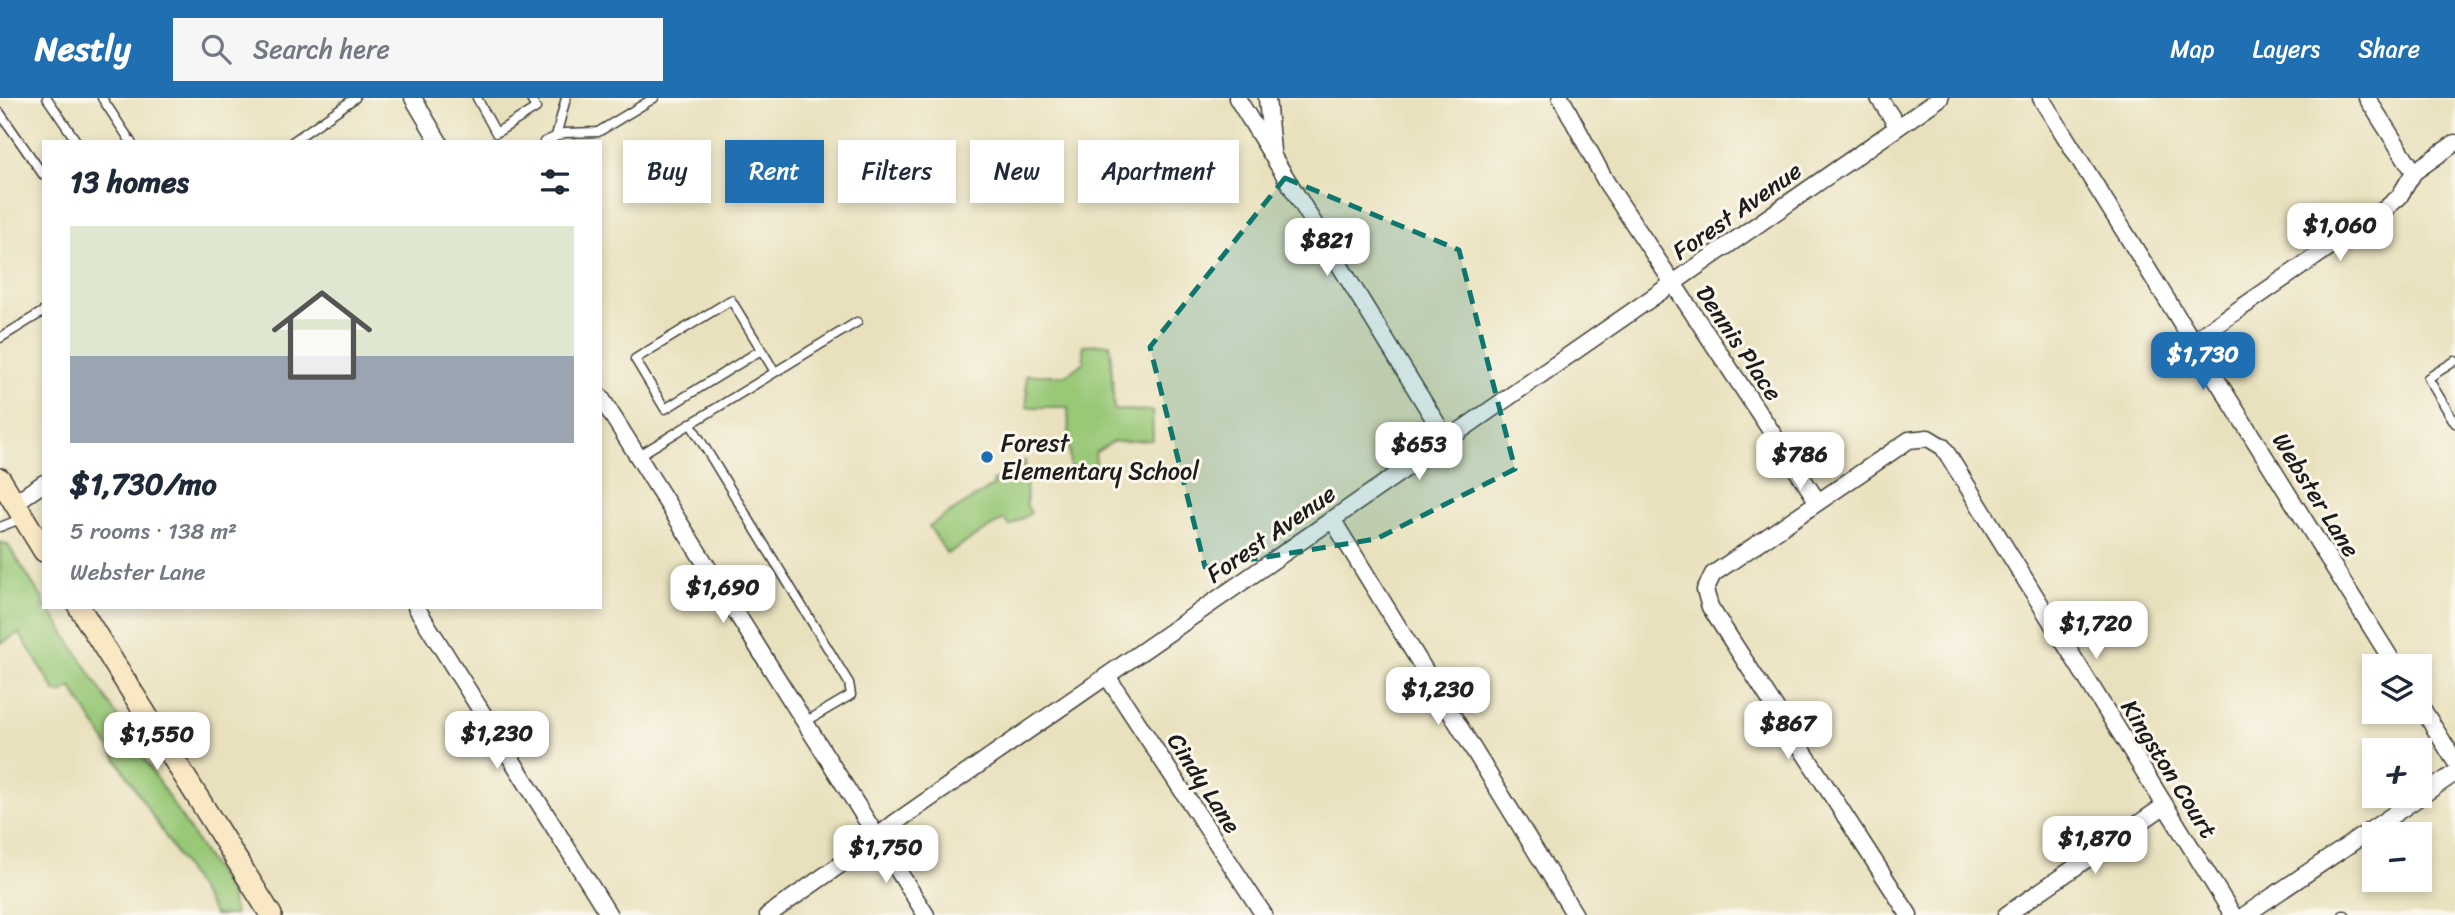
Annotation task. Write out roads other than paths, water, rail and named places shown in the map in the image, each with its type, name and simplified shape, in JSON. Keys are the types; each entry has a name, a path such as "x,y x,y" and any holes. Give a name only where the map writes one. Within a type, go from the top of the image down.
{"main road":[{"path":"9,498 42,548"},
{"path":"80,609 271,915"}],"street":[{"path":"412,98 438,140"},
{"path":"1237,98 1447,440"},
{"path":"1267,98 1273,155"},
{"name":"Dennis Place","path":"1561,98 1606,182 1818,502"},
{"path":"1879,98 1898,127"},
{"name":"Forest Avenue","path":"768,915 857,853 876,835 1940,98"},
{"name":"Webster Lane","path":"2041,98 2388,654"},
{"path":"2367,98 2414,172"},
{"path":"2193,341 2386,208 2399,197 2414,172 2455,143"},
{"path":"602,399 926,915"},
{"name":"Kingston Court","path":"1818,502 1909,440 1928,438 1942,447 2233,915"},
{"path":"9,498 42,484"},
{"path":"1818,502 1713,574 1705,590 1710,607 1909,915"},
{"path":"1332,519 1575,915"},
{"path":"417,609 609,915"},
{"name":"Cindy Lane","path":"1107,676 1264,915"},
{"path":"2432,724 2455,761"},
{"path":"2245,915 2455,773"},
{"path":"2006,915 2164,806"}],"lane":[{"path":"47,98 77,140"},
{"path":"102,98 130,140"},
{"path":"295,140 355,98"},
{"path":"477,98 496,133 536,108 530,98"},
{"path":"556,136 566,98"},
{"path":"548,140 565,133 598,132 654,98"},
{"path":"0,113 42,173"},
{"path":"761,350 665,408 635,359 731,300 775,372"},
{"path":"0,338 42,312"},
{"path":"638,456 857,322"},
{"path":"2455,361 2428,378 2455,423"},
{"path":"690,423 849,683 851,695 805,722"},
{"path":"0,527 9,498"}],"place":[{"name":"Forest Elementary School","path":"987,457"}]}
